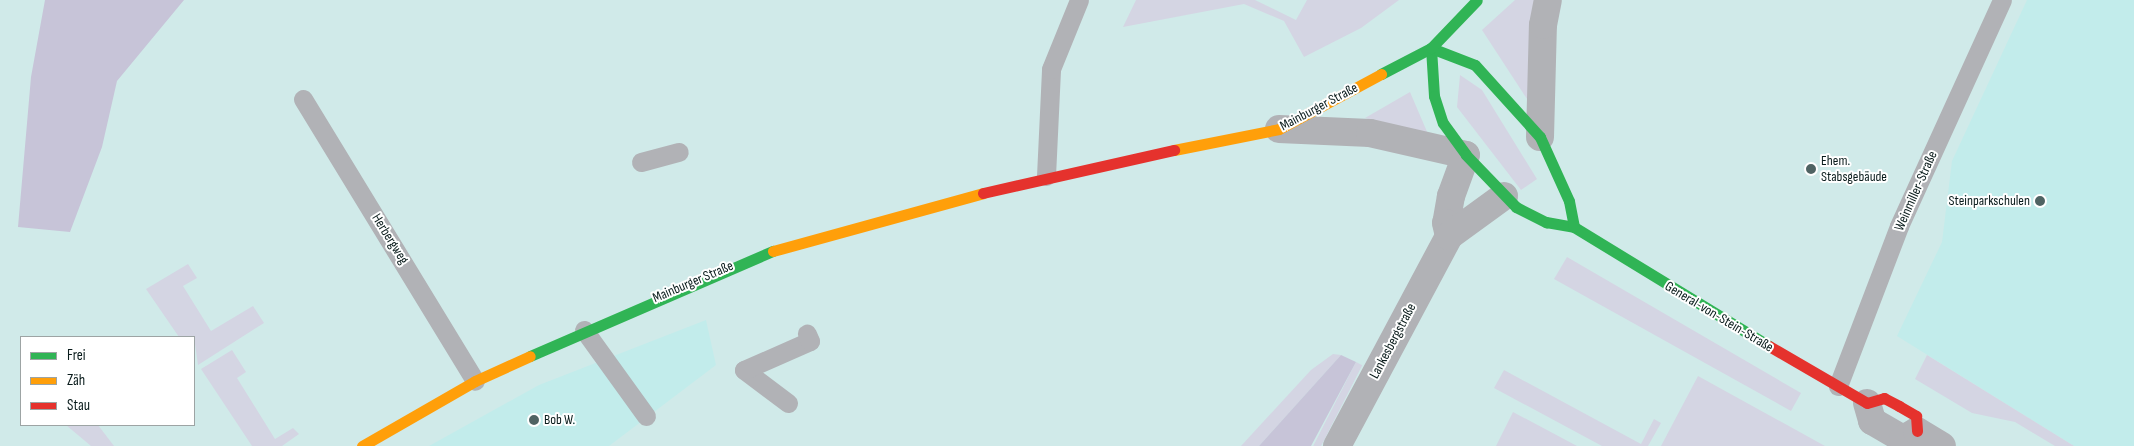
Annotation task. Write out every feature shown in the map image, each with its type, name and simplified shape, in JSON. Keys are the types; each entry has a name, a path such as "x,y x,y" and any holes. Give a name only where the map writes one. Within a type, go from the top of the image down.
{"main road":[{"name":"Mainburger Straße","path":"362,446 475,381 584,330 755,256 1046,176 1279,129 1430,48 1477,0"},
{"path":"1430,48 1476,65 1540,137 1569,201 1574,226"},
{"name":"General-von-Stein-Straße","path":"1430,48 1434,96 1443,123 1466,156 1504,196 1527,214 1574,226 1867,403"}],"street":[{"path":"1540,137 1543,25 1548,0"},
{"path":"1279,129 1370,133 1466,156 1450,196 1446,223 1449,236"},
{"name":"Lankesbergstraße","path":"1337,446 1449,236 1504,196"},
{"name":"General-von-Stein-Straße","path":"1867,403 1872,421 1903,439 1917,431 1942,446"}],"lane":[{"path":"1046,176 1051,69 1080,0"},
{"name":"Weinmiller-Straße","path":"1838,386 1899,226 2002,0"},
{"name":"Herbergweg","path":"302,99 475,381"},
{"path":"641,162 679,152"},
{"path":"584,330 646,416"},
{"path":"788,403 744,370 810,341 807,334"}],"shaded area":[{"path":"45,0 184,0 117,81 102,147 70,232 18,227 31,77"},
{"path":"1136,0 1255,0 1296,20 1307,0 1399,0 1361,28 1304,57 1284,21 1244,4 1123,27"},
{"path":"1515,0 1538,0 1529,102 1482,30"},
{"name":"Steinparkschulen","path":"2027,0 2134,0 2134,446 2074,446 1897,336 1942,242 1952,161"},
{"path":"1460,75 1482,90 1537,179 1521,190 1457,107"},
{"path":"1410,92 1428,134 1365,118"},
{"path":"1567,257 1801,393 1791,411 1554,279"},
{"path":"188,264 197,278 183,286 211,331 253,306 264,323 198,365 195,336 178,336 146,289"},
{"path":"706,320 716,365 609,446 429,446 539,385"},
{"path":"232,350 246,372 237,378 275,439 293,428 299,434 282,446 252,446 201,369"},
{"path":"1333,354 1341,355 1259,446 1241,446 1311,370"},
{"path":"1341,355 1356,362 1311,446 1259,446"},
{"path":"1927,355 2074,446 2055,446 2015,422 1972,413 1915,379"},
{"path":"1356,362 1362,365 1321,446 1313,446"},
{"path":"1504,370 1641,444 1654,419 1661,423 1648,446 1602,446 1494,388"},
{"path":"1698,376 1825,446 1661,446"},
{"path":"1513,412 1577,446 1496,446"},
{"path":"67,426 99,426 114,446 91,446"}],"traffic: fast":[{"path":"1381,74 1431,48 1477,0"},
{"path":"1431,48 1434,96 1443,123 1466,155 1516,207 1546,222 1574,227 1769,346"},
{"path":"1431,48 1475,65 1540,137 1569,201 1574,227"},
{"path":"530,356 773,251"}],"traffic: slow":[{"path":"1174,150 1279,129 1381,74"},
{"path":"773,251 983,193"},
{"path":"362,446 475,381 530,356"}],"traffic: jam":[{"path":"983,193 1174,150"},
{"path":"1769,346 1867,403 1884,398 1899,406 1916,416 1917,431"}],"place":[{"name":"Ehem. Stabsgebäude","path":"1811,169"},
{"name":"Steinparkschulen","path":"2040,201"},
{"name":"Bob W.","path":"534,420"}]}
